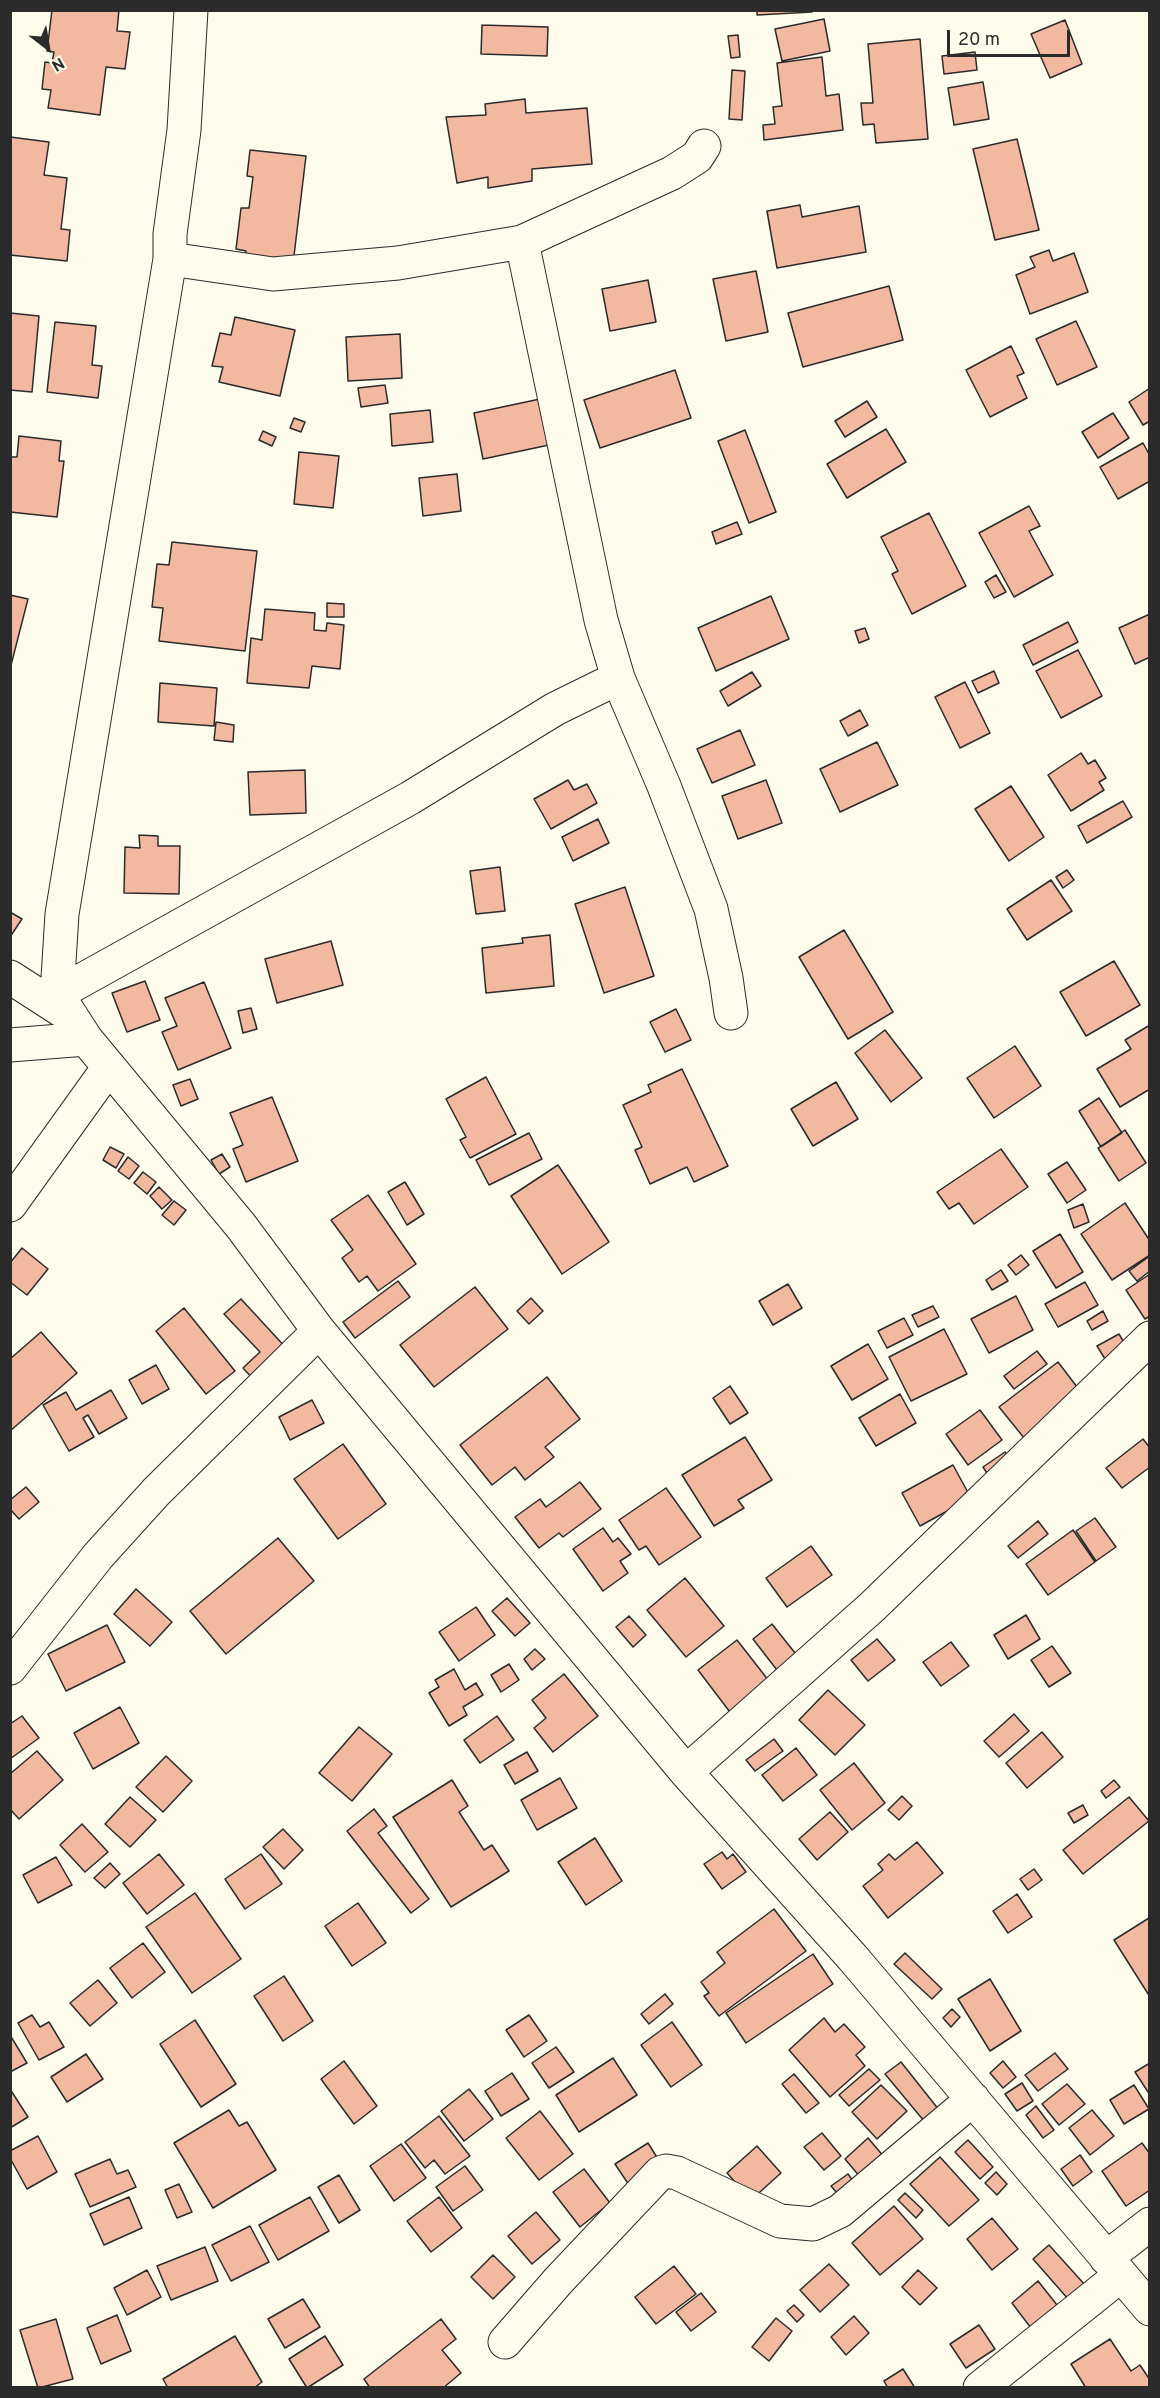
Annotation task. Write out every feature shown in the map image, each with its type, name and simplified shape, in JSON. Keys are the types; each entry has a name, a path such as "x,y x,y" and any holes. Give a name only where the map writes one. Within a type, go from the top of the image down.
{"street":[{"path":"72,1017 62,914 170,259 170,234 184,130 191,10"},
{"path":"170,259 273,274 398,263 522,242 672,172 697,157 704,146"},
{"path":"522,242 601,620 618,678 664,786 711,909 731,1013"},
{"path":"10,1045 72,1017 410,798 555,709 618,678"},
{"path":"10,977 72,1017 109,1067 241,1226 319,1330 686,1772 853,1958 1149,2309"},
{"path":"10,1205 109,1067"},
{"path":"10,1668 98,1556 156,1492 319,1330"},
{"path":"686,1772 872,1607 1149,1338"},
{"path":"505,2342 558,2281 660,2173 666,2171 677,2174 780,2221 813,2224 840,2211 973,2099"},
{"path":"980,2388 1113,2266 1149,2224"}],"building":[{"path":"52,10 119,10 117,31 130,32 125,69 106,67 100,115 48,108 51,90 42,89 45,62 52,63 54,52 47,51"},
{"path":"757,10 812,10 812,12 757,15"},
{"path":"824,19 830,51 782,61 775,29"},
{"path":"1065,20 1082,64 1050,78 1031,34"},
{"path":"482,25 548,27 547,56 481,54"},
{"path":"738,35 740,57 731,58 728,36"},
{"path":"920,39 928,139 876,143 874,124 863,125 861,103 873,103 868,44"},
{"path":"975,52 977,70 944,74 942,56"},
{"path":"822,57 826,96 839,94 843,130 764,140 763,125 775,124 773,107 782,106 777,63"},
{"path":"732,70 745,71 742,120 729,119"},
{"path":"983,82 989,119 954,125 948,88"},
{"path":"525,99 526,113 587,108 592,164 532,169 532,181 488,188 488,177 457,183 446,117 486,115 485,104"},
{"path":"10,137 49,142 44,175 67,178 61,229 70,230 67,261 10,255"},
{"path":"1017,139 1039,230 995,240 973,149"},
{"path":"250,150 306,156 293,264 245,259 246,251 236,249 241,208 249,208 253,177 247,176"},
{"path":"800,205 802,217 859,206 866,252 777,268 767,211"},
{"path":"1049,250 1053,261 1074,253 1088,292 1030,314 1016,275 1035,267 1030,257"},
{"path":"756,271 768,332 726,341 713,279"},
{"path":"648,280 656,322 610,331 602,289"},
{"path":"889,286 903,340 803,367 788,313"},
{"path":"10,313 39,316 32,392 10,390"},
{"path":"235,317 295,330 280,396 219,382 223,367 212,366 220,333 231,335"},
{"path":"1076,321 1097,367 1057,385 1036,339"},
{"path":"55,322 96,326 92,365 102,366 98,398 47,392"},
{"path":"400,334 402,378 348,381 346,337"},
{"path":"1011,346 1024,373 1017,376 1027,398 990,417 966,370"},
{"path":"675,370 691,418 600,448 584,400"},
{"path":"385,385 388,403 361,407 358,388"},
{"path":"1150,388 1150,421 1143,425 1129,402"},
{"path":"540,399 549,445 483,459 474,413"},
{"path":"867,401 877,417 845,437 835,421"},
{"path":"430,410 433,442 392,446 390,414"},
{"path":"1113,413 1129,438 1098,458 1082,432"},
{"path":"294,418 305,422 301,432 290,428"},
{"path":"886,429 906,462 847,498 827,464"},
{"path":"745,430 776,512 749,523 718,441"},
{"path":"263,431 276,437 272,446 259,440"},
{"path":"19,436 61,441 59,461 64,461 57,517 10,512 10,457 17,457"},
{"path":"1143,443 1150,456 1150,481 1118,499 1100,467"},
{"path":"299,452 339,456 333,508 294,504"},
{"path":"457,474 461,511 423,516 419,478"},
{"path":"1029,506 1040,526 1029,531 1053,575 1014,597 979,533"},
{"path":"929,513 966,586 912,614 892,574 898,571 881,537"},
{"path":"737,522 742,534 716,544 712,532"},
{"path":"172,542 257,551 245,651 159,641 163,608 152,607 157,564 169,565"},
{"path":"996,575 1006,592 994,598 985,582"},
{"path":"10,595 28,599 10,669"},
{"path":"771,596 789,639 716,671 698,628"},
{"path":"327,603 344,604 344,617 327,617"},
{"path":"265,609 315,613 314,630 326,631 327,623 344,625 340,669 312,666 309,688 247,683 251,638 262,640"},
{"path":"1150,614 1150,657 1135,664 1119,628"},
{"path":"1068,622 1078,642 1033,665 1023,645"},
{"path":"865,628 869,639 859,643 855,631"},
{"path":"1078,650 1102,696 1061,718 1036,671"},
{"path":"994,671 999,683 978,693 972,681"},
{"path":"752,672 761,686 728,706 720,691"},
{"path":"965,682 990,733 960,748 935,697"},
{"path":"160,683 217,688 214,726 158,722"},
{"path":"860,710 868,725 848,736 840,721"},
{"path":"216,722 234,725 233,742 214,740"},
{"path":"740,730 755,765 712,783 697,749"},
{"path":"877,742 898,785 840,812 820,769"},
{"path":"1081,753 1088,764 1095,760 1106,778 1099,782 1104,790 1071,811 1048,775"},
{"path":"305,770 306,813 250,815 248,772"},
{"path":"568,780 574,790 587,784 597,803 551,829 534,799"},
{"path":"766,780 782,823 738,839 722,796"},
{"path":"1011,786 1044,837 1009,861 975,809"},
{"path":"1123,801 1132,817 1087,843 1078,826"},
{"path":"598,819 609,843 573,861 562,837"},
{"path":"139,835 158,836 158,846 180,846 179,894 124,893 125,847 140,848"},
{"path":"500,867 505,911 476,914 470,871"},
{"path":"1067,870 1074,880 1063,888 1056,877"},
{"path":"1051,880 1072,911 1027,940 1007,909"},
{"path":"625,887 654,976 604,993 575,904"},
{"path":"10,912 22,919 10,937"},
{"path":"844,930 893,1012 848,1039 799,957"},
{"path":"550,935 554,986 486,993 482,948 523,943 522,938"},
{"path":"331,941 343,985 277,1003 265,959"},
{"path":"1114,961 1140,1005 1086,1036 1060,992"},
{"path":"145,981 160,1020 127,1032 112,993"},
{"path":"204,982 231,1048 178,1070 162,1032 177,1026 165,998"},
{"path":"251,1008 257,1029 243,1033 238,1011"},
{"path":"676,1009 691,1040 665,1052 650,1022"},
{"path":"1150,1025 1150,1089 1120,1107 1097,1069 1131,1049 1125,1040"},
{"path":"885,1030 922,1078 891,1102 855,1053"},
{"path":"1015,1046 1041,1086 994,1118 967,1078"},
{"path":"682,1069 728,1166 694,1182 687,1167 650,1184 635,1150 642,1147 623,1105 651,1092 648,1085"},
{"path":"486,1077 516,1134 470,1158 460,1140 466,1137 446,1099"},
{"path":"190,1079 198,1099 181,1106 173,1085"},
{"path":"836,1082 858,1119 813,1146 791,1109"},
{"path":"272,1097 298,1161 246,1182 233,1149 243,1145 230,1113"},
{"path":"1099,1098 1122,1133 1101,1147 1079,1111"},
{"path":"1125,1130 1146,1163 1119,1181 1098,1148"},
{"path":"529,1133 542,1159 489,1185 476,1160"},
{"path":"110,1147 124,1154 116,1168 103,1160"},
{"path":"1001,1149 1028,1187 974,1224 959,1203 949,1209 937,1192"},
{"path":"222,1154 230,1167 219,1174 211,1160"},
{"path":"128,1157 139,1166 129,1179 118,1171"},
{"path":"1067,1162 1086,1190 1067,1203 1048,1174"},
{"path":"558,1165 609,1242 562,1274 511,1196"},
{"path":"143,1172 156,1182 147,1194 134,1183"},
{"path":"405,1182 424,1214 407,1225 388,1192"},
{"path":"159,1187 172,1200 162,1209 150,1196"},
{"path":"368,1195 416,1264 378,1291 367,1276 359,1282 342,1258 353,1250 331,1220"},
{"path":"174,1201 186,1210 174,1225 162,1215"},
{"path":"1125,1203 1150,1241 1150,1255 1112,1280 1081,1234"},
{"path":"1083,1204 1089,1222 1074,1228 1068,1210"},
{"path":"1060,1234 1083,1272 1056,1288 1033,1251"},
{"path":"22,1248 48,1269 27,1295 10,1282 10,1263"},
{"path":"1021,1255 1029,1265 1016,1275 1008,1265"},
{"path":"1150,1256 1150,1271 1137,1281 1129,1271"},
{"path":"1001,1270 1008,1281 992,1290 986,1280"},
{"path":"1150,1274 1150,1316 1145,1319 1126,1290"},
{"path":"398,1281 410,1297 355,1338 343,1322"},
{"path":"1085,1282 1098,1305 1058,1327 1045,1304"},
{"path":"788,1284 802,1308 773,1325 759,1301"},
{"path":"475,1287 508,1329 434,1387 400,1345"},
{"path":"1016,1296 1033,1330 989,1353 971,1319"},
{"path":"531,1298 543,1311 529,1324 517,1311"},
{"path":"241,1299 288,1350 255,1381 243,1368 260,1352 224,1314"},
{"path":"933,1306 939,1317 918,1327 912,1315"},
{"path":"184,1308 235,1371 206,1394 156,1331"},
{"path":"1103,1311 1108,1321 1092,1330 1087,1321"},
{"path":"904,1318 913,1335 887,1348 878,1331"},
{"path":"944,1329 967,1374 911,1401 889,1357"},
{"path":"41,1332 77,1373 10,1431 10,1359"},
{"path":"1119,1334 1126,1346 1105,1359 1097,1346"},
{"path":"868,1344 888,1379 852,1400 831,1366"},
{"path":"1037,1351 1047,1364 1014,1389 1004,1376"},
{"path":"1058,1362 1087,1400 1029,1444 999,1407"},
{"path":"156,1365 169,1389 142,1404 129,1380"},
{"path":"547,1377 580,1419 545,1447 554,1457 525,1480 515,1467 492,1485 460,1445"},
{"path":"730,1386 748,1413 730,1424 713,1398"},
{"path":"111,1390 127,1418 99,1434 88,1415 83,1418 94,1437 69,1451 43,1405 66,1392 76,1410"},
{"path":"900,1394 916,1423 876,1446 859,1418"},
{"path":"312,1400 324,1423 290,1440 279,1417"},
{"path":"980,1410 1002,1440 968,1465 946,1434"},
{"path":"745,1437 772,1480 738,1500 744,1508 714,1526 682,1475"},
{"path":"1143,1439 1150,1448 1150,1467 1122,1488 1106,1468"},
{"path":"343,1444 386,1504 338,1539 294,1479"},
{"path":"1005,1452 1012,1462 990,1478 983,1467"},
{"path":"953,1465 971,1498 920,1526 902,1493"},
{"path":"580,1482 601,1509 563,1537 559,1533 539,1548 515,1517 540,1499 546,1507"},
{"path":"26,1487 39,1502 19,1519 10,1509 10,1500"},
{"path":"666,1488 701,1537 659,1565 646,1546 639,1550 619,1520"},
{"path":"1095,1518 1116,1547 1096,1561 1076,1531"},
{"path":"1038,1521 1048,1534 1018,1558 1008,1546"},
{"path":"603,1528 613,1542 618,1538 631,1554 620,1561 628,1573 603,1591 573,1549"},
{"path":"1073,1530 1095,1562 1048,1595 1026,1564"},
{"path":"278,1538 314,1581 226,1654 190,1611"},
{"path":"811,1546 832,1575 787,1607 766,1578"},
{"path":"685,1578 724,1626 686,1657 647,1610"},
{"path":"136,1589 172,1622 150,1646 114,1614"},
{"path":"507,1598 530,1623 515,1636 492,1611"},
{"path":"476,1607 495,1635 459,1661 439,1632"},
{"path":"1026,1615 1040,1639 1008,1659 994,1635"},
{"path":"629,1616 646,1635 633,1647 616,1627"},
{"path":"772,1624 799,1658 780,1674 753,1639"},
{"path":"107,1625 125,1662 66,1691 48,1654"},
{"path":"877,1639 895,1660 868,1681 851,1660"},
{"path":"737,1640 776,1690 736,1720 698,1670"},
{"path":"951,1642 969,1666 941,1686 923,1662"},
{"path":"1052,1646 1071,1673 1049,1687 1031,1660"},
{"path":"535,1649 545,1659 532,1670 524,1659"},
{"path":"509,1664 519,1680 501,1692 491,1675"},
{"path":"454,1669 465,1690 476,1683 483,1695 463,1707 467,1715 449,1726 429,1693 439,1687 435,1680"},
{"path":"564,1674 598,1716 553,1752 534,1728 546,1718 532,1700"},
{"path":"828,1690 865,1725 835,1755 799,1720"},
{"path":"120,1707 139,1743 93,1769 74,1733"},
{"path":"1014,1714 1029,1731 999,1757 984,1741"},
{"path":"22,1716 39,1738 10,1759 10,1724"},
{"path":"497,1716 514,1740 480,1763 464,1740"},
{"path":"359,1727 392,1754 352,1801 319,1773"},
{"path":"1042,1732 1063,1757 1027,1788 1006,1763"},
{"path":"774,1739 783,1751 755,1771 746,1760"},
{"path":"796,1748 817,1775 783,1801 762,1775"},
{"path":"37,1751 63,1780 19,1819 10,1809 10,1774"},
{"path":"527,1752 538,1771 515,1784 504,1765"},
{"path":"166,1756 192,1781 163,1812 136,1787"},
{"path":"854,1763 885,1803 852,1830 820,1790"},
{"path":"560,1778 577,1808 537,1830 521,1800"},
{"path":"452,1780 468,1806 459,1812 484,1850 492,1845 509,1871 451,1907 393,1817"},
{"path":"1114,1780 1120,1787 1106,1798 1101,1791"},
{"path":"902,1796 912,1806 899,1820 888,1810"},
{"path":"130,1797 156,1820 130,1847 105,1824"},
{"path":"1129,1797 1149,1821 1083,1874 1063,1850"},
{"path":"1083,1805 1088,1815 1074,1823 1068,1813"},
{"path":"374,1809 387,1826 378,1833 429,1899 411,1913 347,1831"},
{"path":"830,1812 848,1832 817,1860 799,1839"},
{"path":"82,1824 108,1852 85,1872 60,1845"},
{"path":"283,1829 303,1850 284,1869 263,1847"},
{"path":"595,1838 622,1881 586,1905 558,1862"},
{"path":"917,1842 943,1873 888,1918 863,1886 883,1870 878,1864 889,1854 895,1860"},
{"path":"722,1852 727,1859 733,1854 746,1872 722,1889 704,1864"},
{"path":"159,1854 184,1885 147,1914 123,1883"},
{"path":"261,1854 282,1884 245,1909 225,1879"},
{"path":"56,1857 72,1885 38,1903 23,1875"},
{"path":"110,1863 120,1874 105,1888 94,1878"},
{"path":"1034,1869 1042,1880 1028,1890 1020,1879"},
{"path":"195,1893 241,1959 192,1993 146,1927"},
{"path":"1017,1894 1032,1917 1008,1933 993,1911"},
{"path":"358,1903 386,1943 352,1966 325,1926"},
{"path":"774,1909 806,1951 719,2016 704,1996 709,1993 701,1982 725,1963 717,1952"},
{"path":"1150,1919 1150,1997 1114,1940"},
{"path":"143,1943 165,1972 132,1998 110,1968"},
{"path":"905,1953 942,1989 932,1999 894,1964"},
{"path":"813,1954 833,1984 746,2043 726,2013"},
{"path":"284,1976 313,2021 283,2041 254,1996"},
{"path":"990,1979 1021,2031 990,2051 958,1999"},
{"path":"98,1980 117,2003 90,2026 70,2003"},
{"path":"665,1994 673,2004 649,2024 641,2014"},
{"path":"952,2009 960,2017 951,2027 943,2018"},
{"path":"32,2015 40,2027 49,2022 64,2047 39,2060 18,2023"},
{"path":"529,2015 547,2041 524,2057 506,2030"},
{"path":"824,2018 835,2032 844,2024 865,2047 856,2055 865,2066 830,2097 789,2050"},
{"path":"195,2020 236,2084 201,2107 160,2044"},
{"path":"672,2022 702,2065 671,2087 641,2045"},
{"path":"10,2035 27,2063 10,2072"},
{"path":"556,2047 574,2072 549,2088 532,2063"},
{"path":"1055,2053 1068,2069 1038,2091 1025,2075"},
{"path":"86,2054 103,2079 67,2102 51,2077"},
{"path":"613,2058 637,2095 579,2132 556,2095"},
{"path":"344,2061 377,2106 354,2124 321,2079"},
{"path":"1003,2061 1016,2077 1003,2088 990,2073"},
{"path":"901,2062 943,2115 929,2127 885,2074"},
{"path":"1150,2063 1150,2095 1135,2072"},
{"path":"869,2069 880,2080 849,2106 839,2095"},
{"path":"512,2073 529,2099 501,2116 485,2091"},
{"path":"794,2074 819,2103 806,2113 782,2084"},
{"path":"1022,2083 1033,2101 1017,2111 1005,2094"},
{"path":"1067,2084 1085,2104 1059,2125 1042,2104"},
{"path":"881,2085 907,2111 877,2139 852,2112"},
{"path":"1134,2085 1149,2109 1124,2124 1110,2100"},
{"path":"10,2089 28,2117 10,2128"},
{"path":"469,2089 493,2119 464,2141 441,2111"},
{"path":"1036,2106 1054,2130 1043,2138 1026,2115"},
{"path":"229,2110 239,2126 247,2122 276,2170 213,2208 174,2143"},
{"path":"1092,2110 1114,2136 1090,2155 1069,2128"},
{"path":"540,2111 573,2154 539,2180 506,2138"},
{"path":"439,2116 470,2156 445,2174 434,2160 425,2168 405,2142"},
{"path":"822,2133 841,2156 824,2170 804,2147"},
{"path":"38,2136 57,2172 27,2189 10,2158 10,2151"},
{"path":"868,2138 885,2158 861,2178 845,2159"},
{"path":"968,2140 993,2167 980,2179 955,2152"},
{"path":"648,2143 663,2167 631,2188 615,2164"},
{"path":"1142,2143 1150,2154 1150,2190 1126,2206 1102,2171"},
{"path":"401,2144 426,2178 394,2201 370,2166"},
{"path":"757,2146 781,2173 751,2200 727,2173"},
{"path":"1080,2155 1092,2172 1073,2186 1061,2169"},
{"path":"940,2157 979,2200 949,2226 910,2184"},
{"path":"110,2159 117,2174 128,2170 136,2187 90,2207 75,2174"},
{"path":"465,2166 483,2190 453,2211 436,2187"},
{"path":"584,2169 610,2203 580,2227 553,2192"},
{"path":"996,2172 1007,2184 997,2195 985,2183"},
{"path":"848,2174 853,2181 837,2193 831,2186"},
{"path":"339,2175 360,2210 339,2223 318,2187"},
{"path":"179,2184 192,2212 177,2218 165,2190"},
{"path":"905,2193 923,2210 916,2218 898,2200"},
{"path":"129,2197 142,2228 104,2245 90,2214"},
{"path":"310,2197 329,2231 278,2260 259,2225"},
{"path":"439,2197 462,2228 431,2252 407,2221"},
{"path":"894,2206 923,2239 880,2275 852,2243"},
{"path":"536,2212 560,2240 532,2264 508,2236"},
{"path":"992,2218 1018,2249 992,2270 967,2239"},
{"path":"250,2226 269,2262 231,2281 212,2245"},
{"path":"1049,2245 1085,2285 1069,2300 1033,2259"},
{"path":"205,2247 218,2281 171,2300 157,2266"},
{"path":"493,2255 515,2277 493,2299 471,2277"},
{"path":"829,2264 849,2285 820,2312 800,2290"},
{"path":"674,2266 696,2294 656,2324 635,2297"},
{"path":"147,2270 161,2297 127,2315 114,2288"},
{"path":"918,2270 937,2288 920,2305 902,2287"},
{"path":"1038,2281 1061,2310 1034,2332 1012,2303"},
{"path":"701,2293 716,2312 691,2331 676,2312"},
{"path":"303,2299 320,2327 285,2348 268,2319"},
{"path":"794,2305 804,2315 797,2322 787,2311"},
{"path":"117,2315 131,2351 101,2364 87,2328"},
{"path":"854,2316 869,2333 846,2355 831,2337"},
{"path":"776,2318 792,2331 769,2361 752,2347"},
{"path":"56,2319 73,2379 38,2388 20,2330"},
{"path":"441,2319 456,2339 442,2350 461,2373 443,2388 370,2388 364,2379"},
{"path":"979,2325 995,2349 966,2368 950,2344"},
{"path":"235,2336 262,2382 254,2388 168,2388 163,2379"},
{"path":"325,2336 343,2365 307,2388 289,2359"},
{"path":"1110,2339 1131,2371 1140,2365 1150,2380 1150,2388 1086,2388 1071,2364"},
{"path":"903,2369 915,2388 888,2388 884,2381"}]}
